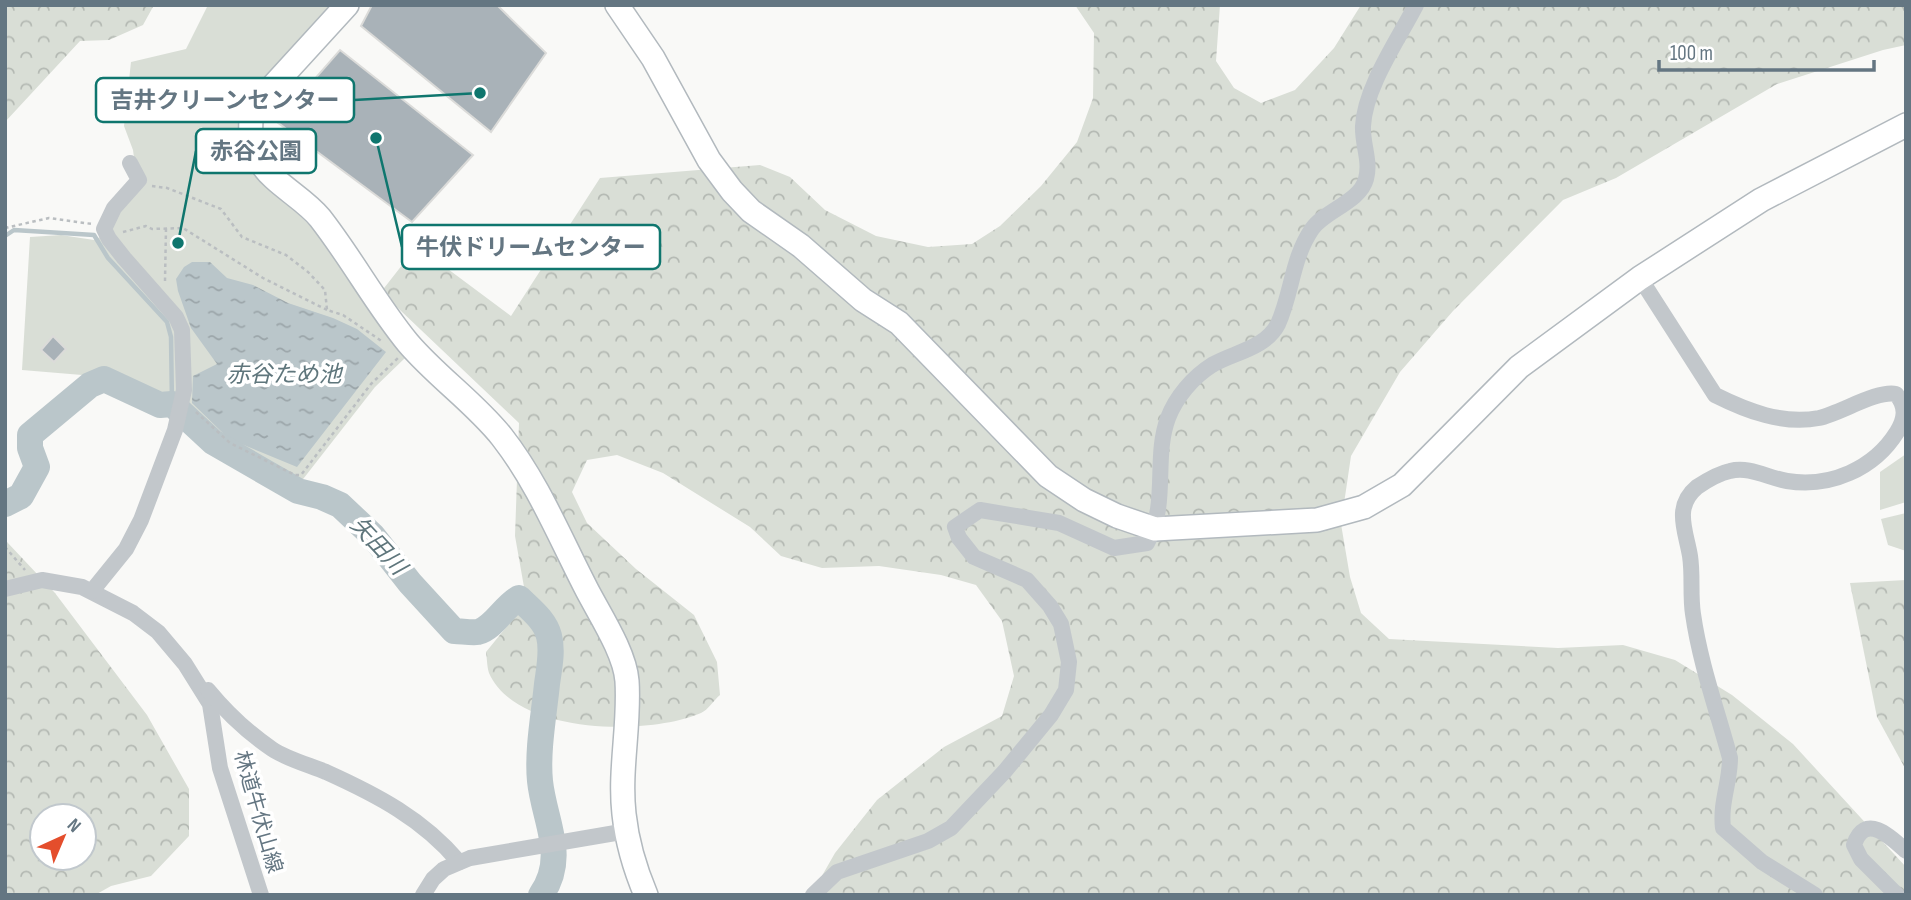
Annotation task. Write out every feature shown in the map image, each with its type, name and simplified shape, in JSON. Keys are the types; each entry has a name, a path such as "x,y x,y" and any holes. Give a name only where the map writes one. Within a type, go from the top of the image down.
{"street":[{"path":"347,5 252,109 251,142 260,162 270,174 318,216 346,253 381,309 411,346 507,445 537,490 618,650 627,679 624,812 635,869 646,895"},
{"path":"617,5 653,58 709,160 751,211 801,246 863,300 899,323 1048,476 1084,500 1117,516 1155,529 1317,520 1364,507 1402,485 1519,367 1640,278 1761,200 1906,125"},
{"path":"813,895 837,872 928,841 951,828 1013,762 1051,715 1066,691 1069,662 1061,624 1050,606 1027,580 974,557 959,538 955,527 980,510 1059,523 1114,548 1147,542 1155,529 1168,419 1182,392 1211,365 1261,343 1277,325 1299,251 1314,226 1350,199 1366,181 1368,160 1363,127 1370,92 1416,5"},
{"path":"92,591 126,549 141,520 183,400 182,330 164,301 107,231 114,208 139,180 130,163"},
{"path":"1640,278 1715,395 1735,405 1762,415 1797,420 1820,418 1883,393 1896,394 1902,401 1903,423 1894,437 1866,466 1828,480 1815,481 1788,482 1751,471 1731,471 1696,488 1685,503 1681,519 1690,557 1692,612 1702,662 1730,758 1730,774 1721,809 1723,828 1762,862 1815,895"},
{"name":"林道牛伏山線","path":"5,589 34,581 60,582 92,591 133,613 158,632 185,664 210,704 220,768 261,895"},
{"path":"199,685 206,687 230,716 274,750 369,791 401,810 441,841 459,862"},
{"path":"1897,895 1861,859 1854,845 1863,831 1874,828 1885,832 1906,851"},
{"path":"423,895 433,879 444,869 470,858 627,831"}],"path":[{"path":"139,180 154,188 166,188 222,209 242,237 286,255 308,272 325,290 327,310"},
{"path":"5,228 49,218 107,231 146,226 152,229 183,228 263,278 327,310 343,315 381,341"},
{"path":"164,301 166,228"},
{"path":"183,400 230,443 295,475 301,475 371,384 411,346"},
{"path":"5,547 34,581"}],"green space":[{"path":"5,5 154,5 143,25 109,40 80,41 5,122"},
{"path":"208,5 330,5 252,98 240,121 241,144 249,164 329,245 382,329 405,358 375,387 300,483 233,450 188,409 136,389 118,378 22,370 30,237 61,235 94,240 102,236 138,188 133,150 124,126 131,62 186,49"},
{"path":"1075,5 1220,5 1216,61 1234,88 1261,103 1295,90 1334,48 1361,5 1906,5 1906,45 1777,84 1616,178 1563,200 1453,311 1400,372 1351,456 1341,524 1350,577 1361,613 1389,639 1558,648 1623,645 1675,660 1732,695 1793,744 1906,867 1906,895 811,895 835,853 877,800 944,747 1002,716 1014,676 1002,621 976,585 941,575 879,566 822,568 781,556 750,527 663,473 617,455 587,460 572,492 587,523 636,569 694,615 717,662 720,695 704,712 678,720 618,727 585,725 554,719 526,709 504,693 489,673 486,652 512,620 524,587 515,536 519,423 381,292 417,246 511,316 600,178 760,165 790,177 825,210 876,236 928,247 972,244 1000,226 1041,186 1077,142 1093,98 1094,33"},
{"path":"1906,454 1906,502 1880,510 1880,472"},
{"path":"1906,513 1906,551 1888,545 1881,519"},
{"path":"7,542 55,593 147,715 189,789 189,836 151,876 111,886 95,895 5,895"},
{"path":"1906,580 1906,770 1877,717 1850,583"}],"water":[{"name":"赤谷ため池","path":"192,262 210,262 227,278 253,285 288,303 357,329 386,352 297,467 229,439 192,403 193,376 217,364 191,328 178,291 176,279 184,267"}],"building":[{"path":"372,5 497,5 546,53 491,132 361,26"},
{"path":"340,50 473,155 412,222 277,122"},
{"path":"53,336 66,349 54,362 41,350"}],"waterway":[{"path":"5,236 14,230 94,235 108,258 167,322 171,337 172,404"},
{"name":"矢田川","path":"5,504 21,496 37,467 30,448 30,435 90,385 104,379 160,405 172,404 213,442 298,491 340,505 373,536 410,583 454,631 484,630 519,598 544,625 551,648 539,769 554,853 549,881 541,895"}],"place":[{"name":"吉井クリーンセンター","path":"480,93"},
{"name":"牛伏ドリームセンター","path":"376,138"},
{"name":"赤谷公園","path":"178,243"}]}
